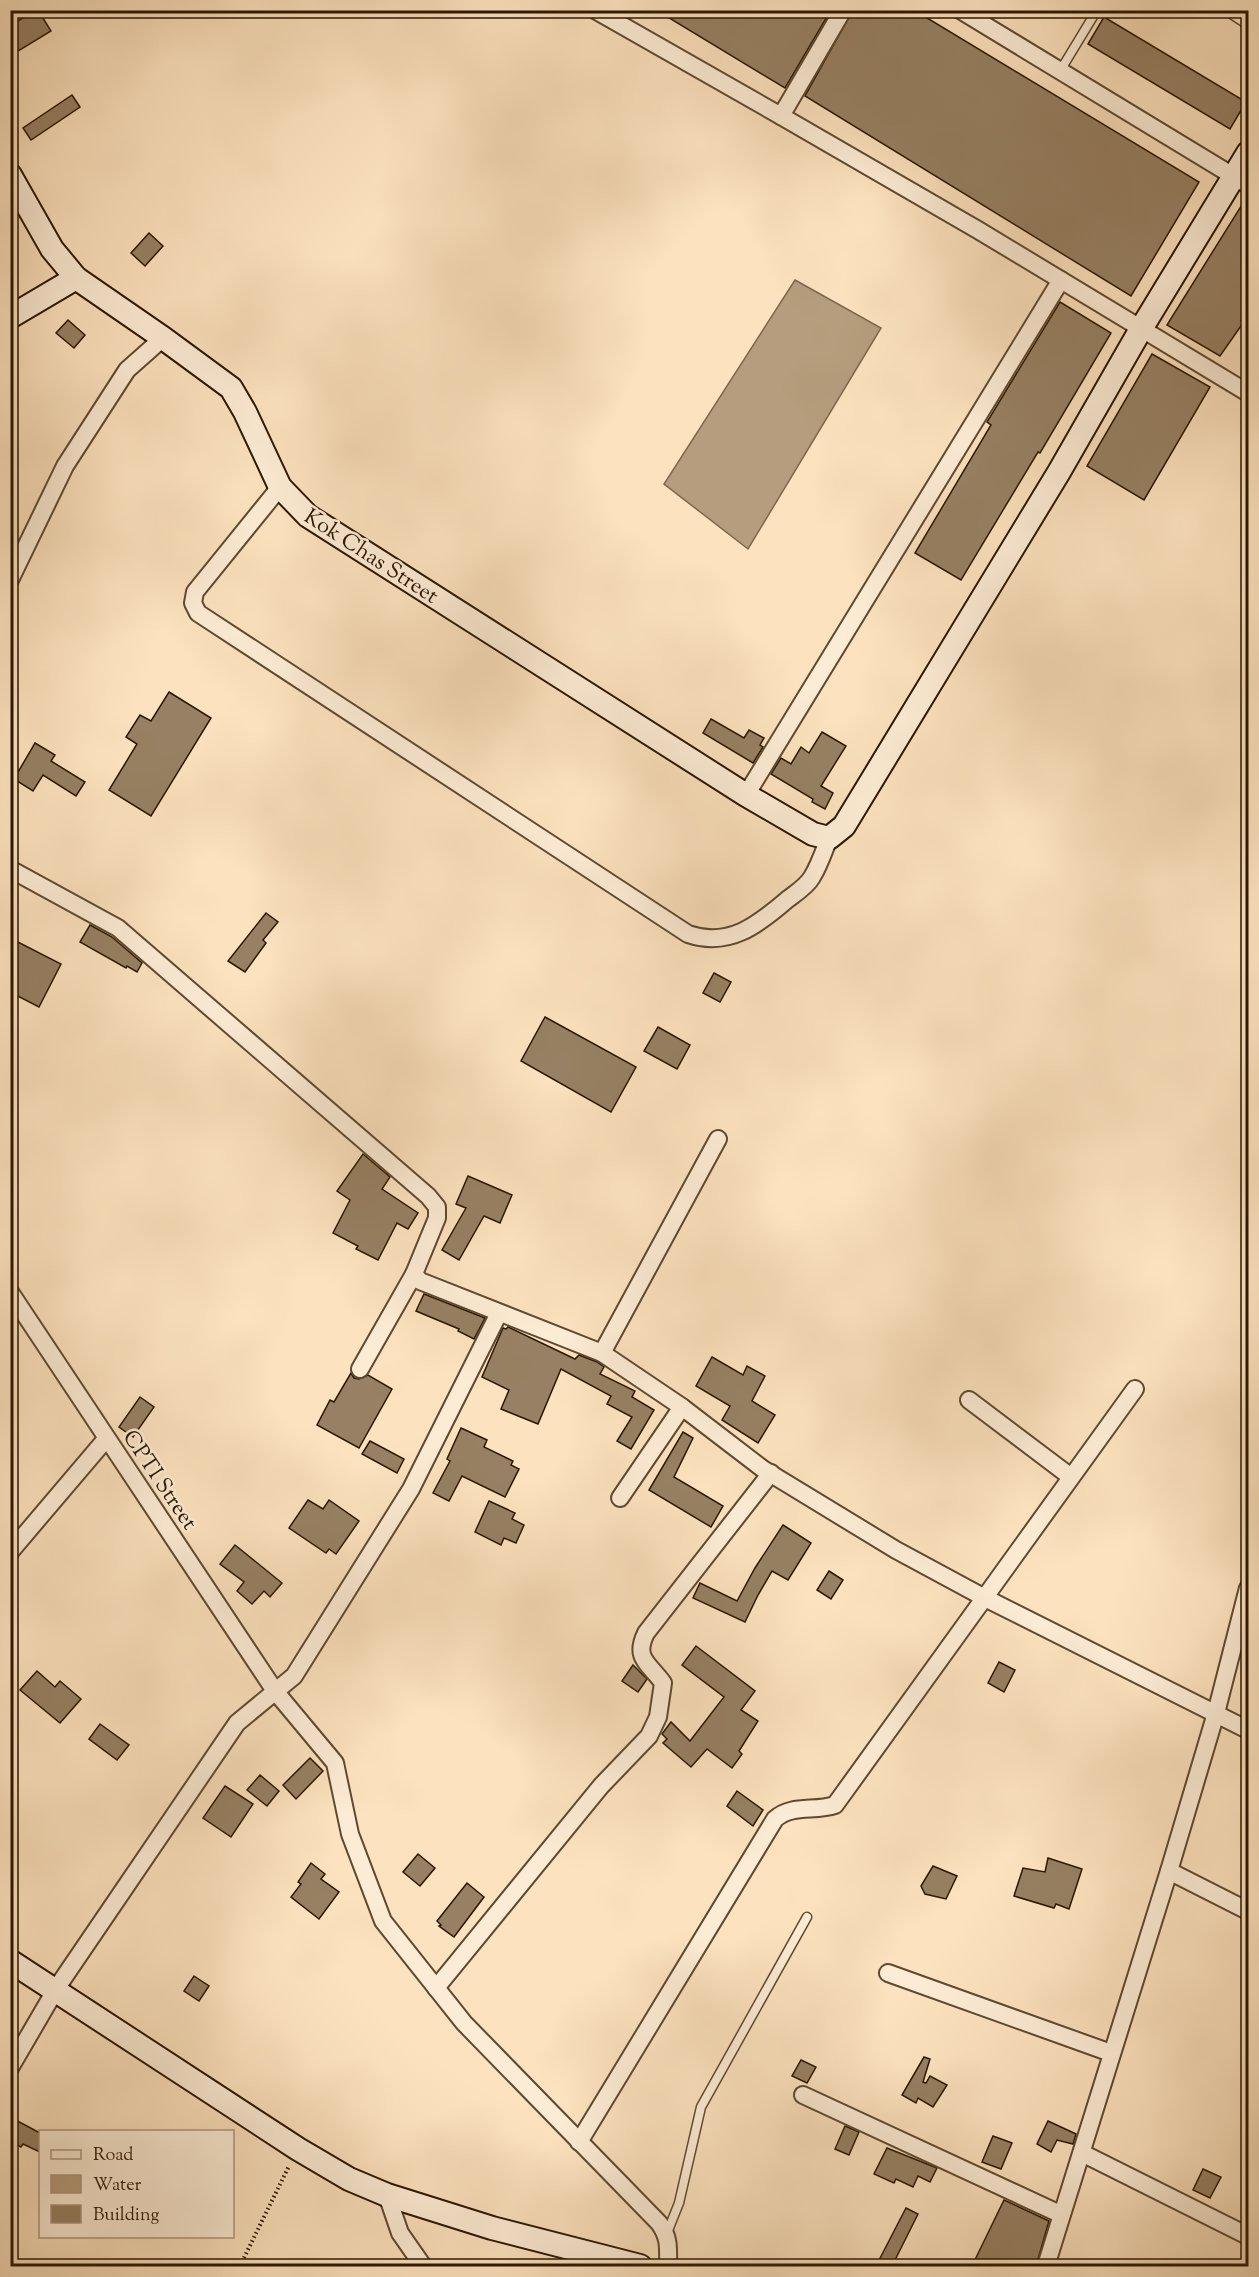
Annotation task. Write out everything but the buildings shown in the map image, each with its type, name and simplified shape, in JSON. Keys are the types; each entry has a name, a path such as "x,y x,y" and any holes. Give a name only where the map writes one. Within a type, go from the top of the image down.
{"street":[{"path":"595,10 1061,280 1248,393"},
{"path":"781,116 843,10"},
{"path":"960,10 1241,181"},
{"path":"280,487 195,592 194,603 198,613 688,934 700,938 738,934 769,916 812,879 829,838 844,826 1059,472 1141,329 1241,181 1248,153"},
{"name":"Kok Chas Street","path":"10,175 52,249 76,278 231,388 245,412 280,487 308,516 746,795 813,834 829,838"},
{"path":"10,317 76,278"},
{"path":"746,795 1061,280"},
{"path":"10,580 65,466 127,369 163,338"},
{"path":"10,869 118,928 428,1196 437,1207 436,1218 414,1274 360,1369"},
{"path":"602,1353 718,1139"},
{"path":"414,1274 424,1283 602,1353 682,1407 771,1473 896,1550 985,1598 1248,1730"},
{"name":"CPTI Street","path":"10,1292 275,1691 335,1764 350,1834 383,1921 464,2023 659,2223 667,2234"},
{"path":"10,2068 56,1989 237,1723 294,1676 411,1490 499,1313"},
{"path":"579,2142 775,1819 783,1812 800,1808 824,1809 835,1805 1135,1389"},
{"path":"969,1400 1071,1477"},
{"path":"620,1498 682,1407"},
{"path":"10,1552 106,1439"},
{"path":"436,1988 601,1786 649,1736 658,1717 663,1683 641,1654 641,1644 646,1633 771,1473"},
{"path":"1046,2266 1060,2214 1082,2153 1169,1871 1216,1713 1248,1588"},
{"path":"1169,1871 1248,1911"},
{"path":"10,1960 297,2149 349,2179 387,2195 492,2228 640,2266"},
{"path":"888,1973 1111,2053"},
{"path":"803,2095 1060,2214"},
{"path":"1082,2153 1248,2236"},
{"path":"387,2195 400,2233 423,2266"},
{"path":"667,2234 668,2266"}],"lane":[{"path":"1060,72 1097,10"},
{"path":"1225,10 1248,25"},
{"path":"667,2234 679,2203 701,2107 807,1917"}],"path":[{"path":"240,2266 297,2149"}],"water":[{"path":"795,280 881,328 748,549 664,484"}]}
